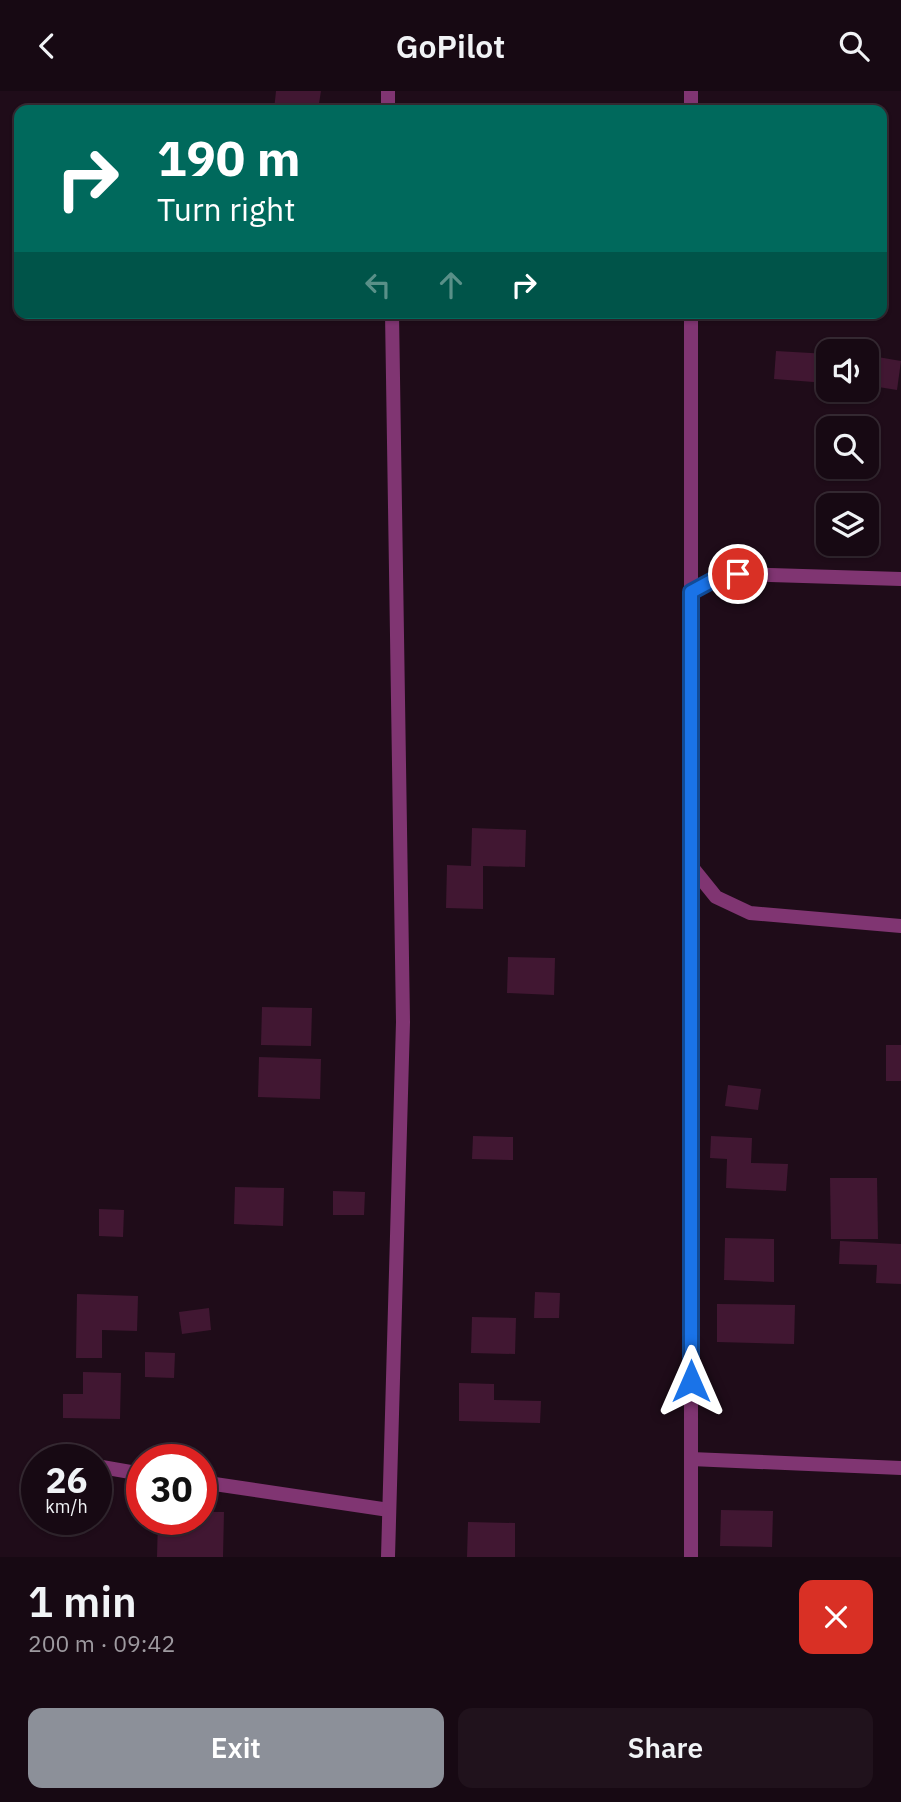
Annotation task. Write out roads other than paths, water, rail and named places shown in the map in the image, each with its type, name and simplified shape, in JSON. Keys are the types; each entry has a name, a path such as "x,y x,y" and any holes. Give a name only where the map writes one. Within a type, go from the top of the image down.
{"street":[{"path":"388,1557 403,1022 392,319"},
{"path":"691,319 691,1557"},
{"path":"691,592 715,579 738,574 901,579"},
{"path":"691,866 716,897 750,913 901,926"},
{"path":"691,1459 901,1468"},
{"path":"217,1484 389,1510"}]}
